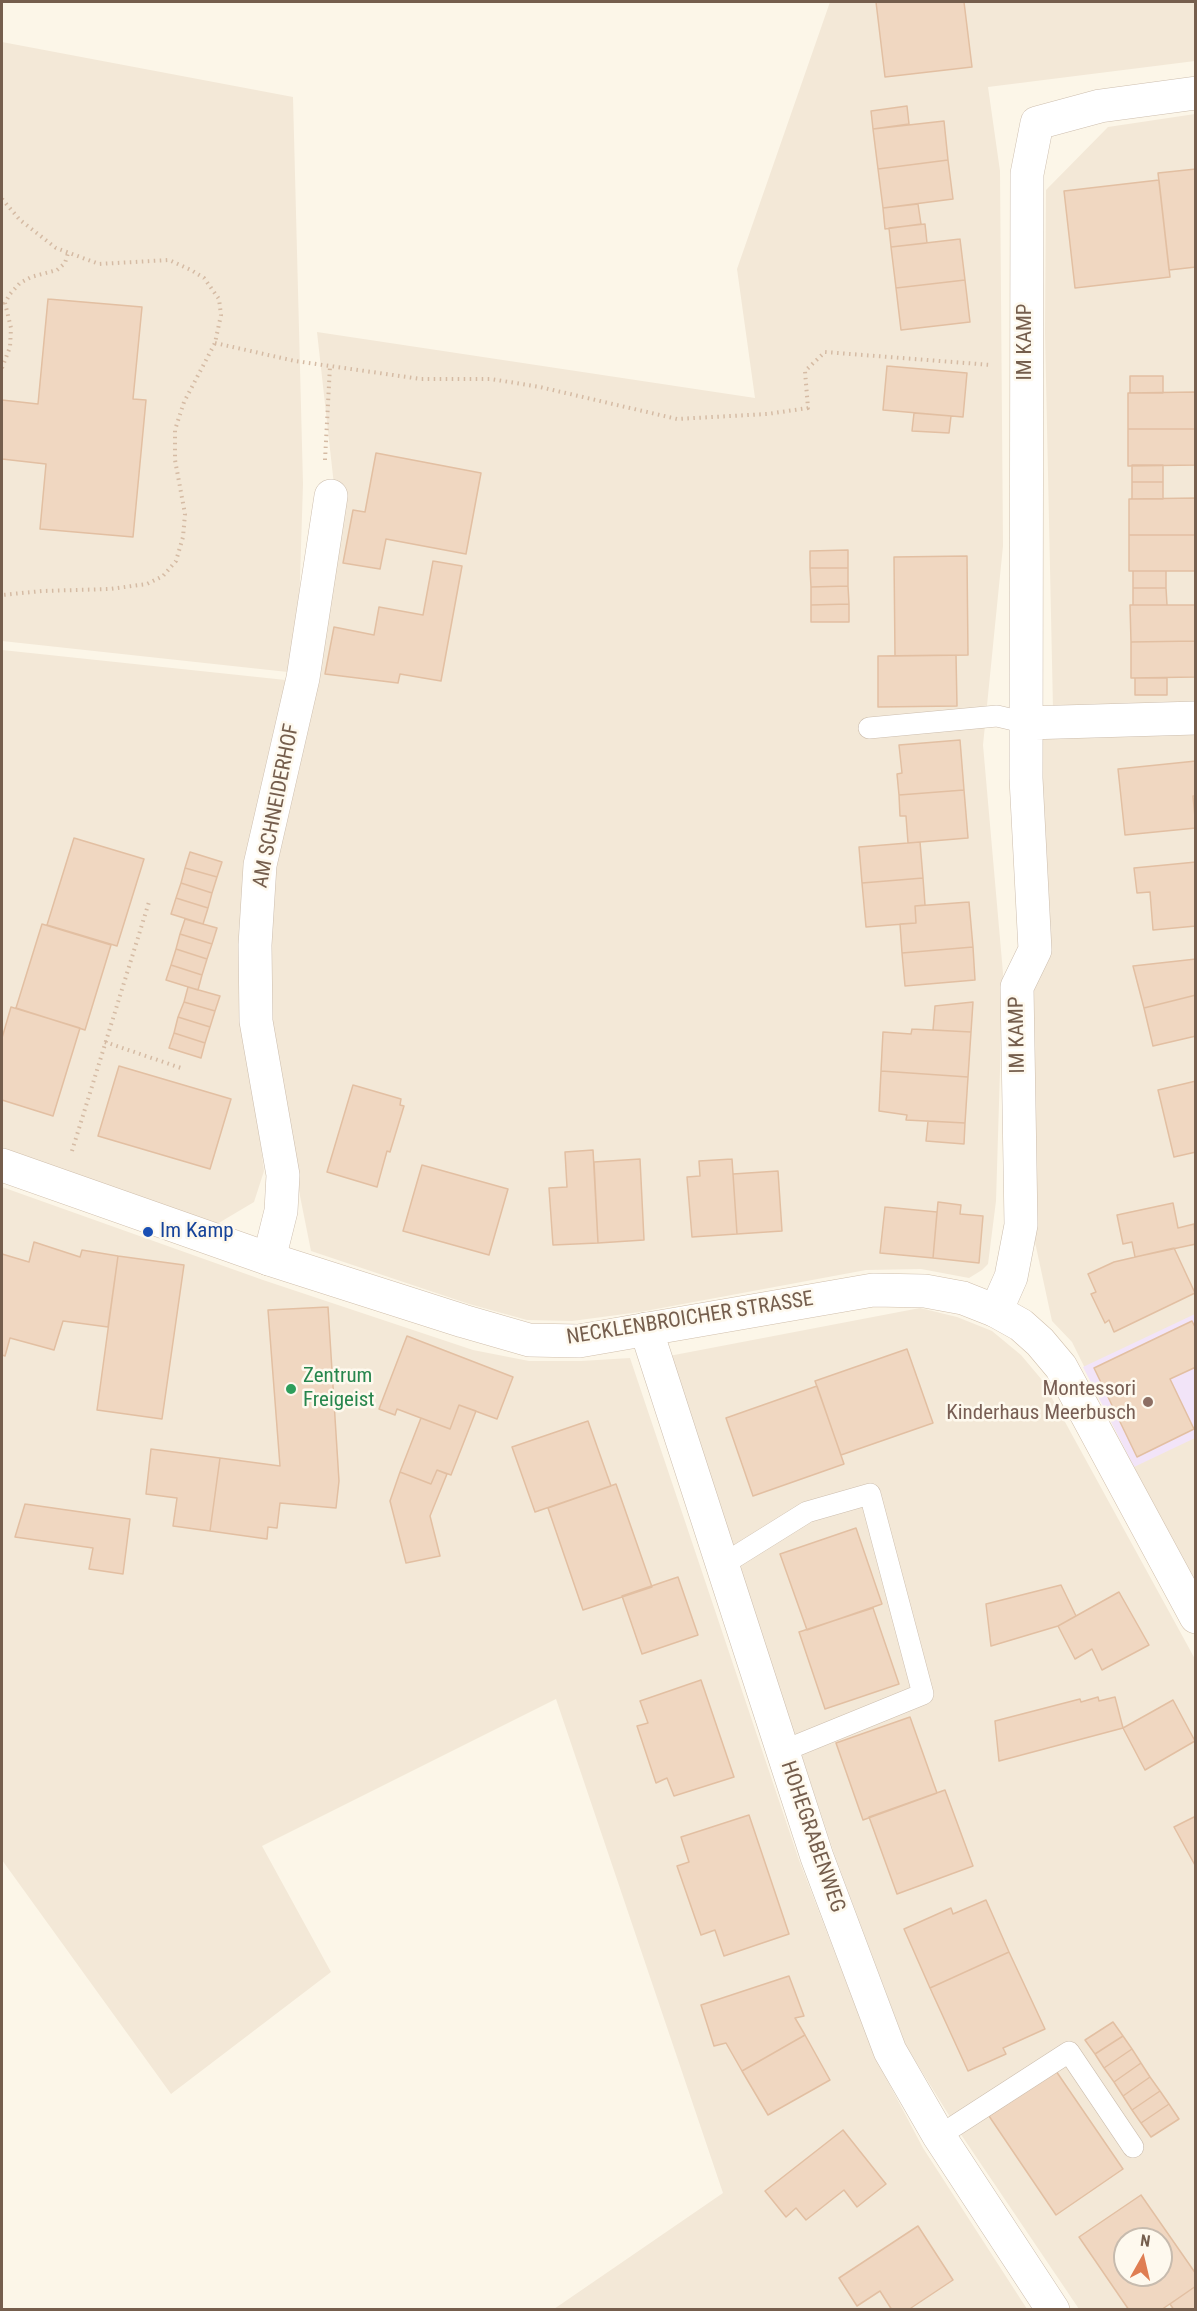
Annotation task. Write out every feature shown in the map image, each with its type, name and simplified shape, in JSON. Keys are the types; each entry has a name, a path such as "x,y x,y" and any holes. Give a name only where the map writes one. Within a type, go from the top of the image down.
{"street":[{"name":"IM KAMP","path":"996,1311 1011,1276 1021,1226 1017,987 1035,950 1026,778 1027,174 1037,123 1100,106 1196,93"},
{"name":"AM SCHNEIDERHOF","path":"269,1259 281,1211 283,1175 256,1021 255,945 260,865 303,678 332,496"},
{"path":"1027,723 1196,718"},
{"name":"NECKLENBROICHER STRASSE","path":"2,1165 269,1259 529,1340 579,1341 873,1290 925,1291 963,1299 996,1311 1021,1325 1062,1367 1196,1617"},
{"name":"HOHEGRABENWEG","path":"645,1329 817,1857 890,2051 939,2136 1053,2310"}],"lane":[{"path":"868,728 997,716 1027,723"},
{"path":"722,1565 807,1512 870,1494 923,1694 783,1751"},
{"path":"939,2136 1069,2052 1133,2147"}],"path":[{"path":"2,199 20,219 56,248 68,253 99,264 169,260 204,278 219,299 221,315 215,343 184,402 176,430 176,459 185,514 183,537 176,561 163,576 147,584 110,589 42,591 2,596"},
{"path":"2,368 10,346 11,328 5,303 10,294 20,283 31,277 57,270 65,262 68,253"},
{"path":"215,343 295,361 421,379 490,379 540,387 677,419 767,414 808,408 805,371 825,352 1026,368"},
{"path":"330,366 325,468 332,496"},
{"path":"62,1186 148,902"},
{"path":"105,1042 181,1068"}],"shaded area":[{"path":"830,2 1195,2 1195,61 988,87 1000,171 1003,546 983,745 1003,973 996,1201 988,1264 969,1278 921,1269 866,1270 640,1312 572,1321 527,1320 469,1304 311,1251 265,1021 263,945 335,494 317,332 755,398 737,269"},
{"path":"2,42 293,97 303,484 297,673 2,641"},
{"path":"1195,114 1195,705 1053,709 1045,333 1046,190 1108,127"},
{"path":"2,650 295,681 245,1023 264,1171 254,1202 217,1224 2,1148"},
{"path":"1195,731 1195,1579 1134,1467 1072,1342 1052,1321 1027,1205 1016,758 1044,735"},
{"path":"2,1187 263,1280 473,1350 529,1361 630,1358 799,1860 875,2057 923,2148 1027,2309 554,2309 723,2193 556,1699 262,1846 331,1972 171,2094 2,1860"},
{"path":"920,1308 957,1317 992,1331 1021,1355 1042,1380 1195,1659 1195,2309 1079,2309 960,2133 906,2046 835,1856 669,1356"},
{"name":"Montessori Kinderhaus Meerbusch","path":"1195,1314 1195,1438 1134,1467 1083,1367"}],"building":[{"path":"876,2 964,2 972,67 885,77"},
{"path":"907,106 909,124 873,129 871,111"},
{"path":"944,121 948,160 878,169 873,129"},
{"path":"948,160 953,199 883,208 878,169"},
{"path":"1196,169 1196,267 1169,270 1158,173"},
{"path":"1159,180 1170,277 1075,288 1064,191"},
{"path":"918,204 921,224 885,229 883,208"},
{"path":"925,224 927,243 891,247 889,228"},
{"path":"960,239 965,280 896,288 891,247"},
{"path":"965,280 970,322 901,330 896,288"},
{"path":"48,299 142,307 133,399 146,400 133,537 40,529 46,464 2,459 2,400 38,404"},
{"path":"887,366 967,373 963,417 883,410"},
{"path":"1130,376 1163,376 1163,393 1130,393"},
{"path":"1196,392 1196,429 1128,429 1128,393"},
{"path":"914,413 951,416 949,433 912,431"},
{"path":"1128,429 1196,429 1196,465 1128,466"},
{"path":"376,453 481,473 466,554 386,539 380,569 343,563 353,510 365,512"},
{"path":"1132,465 1163,465 1163,482 1132,482"},
{"path":"1132,482 1163,482 1163,499 1132,499"},
{"path":"1196,498 1196,535 1129,535 1129,499"},
{"path":"1129,535 1196,535 1196,571 1129,571"},
{"path":"848,550 848,568 810,568 810,551"},
{"path":"967,556 968,655 895,656 894,557"},
{"path":"433,561 462,566 441,681 400,674 398,683 325,674 334,627 374,635 379,607 423,615"},
{"path":"810,568 848,568 848,586 811,587"},
{"path":"1133,571 1166,571 1166,588 1133,588"},
{"path":"848,586 849,604 811,605 811,587"},
{"path":"1133,588 1166,588 1167,605 1133,605"},
{"path":"849,604 849,622 811,622 811,605"},
{"path":"1130,605 1196,605 1196,641 1131,642"},
{"path":"1196,641 1196,677 1131,678 1131,642"},
{"path":"956,655 957,706 878,707 878,656"},
{"path":"1135,678 1167,678 1167,695 1135,695"},
{"path":"960,740 964,790 899,795 897,774 902,773 899,745"},
{"path":"1196,761 1196,796 1193,796 1196,828 1125,835 1118,769"},
{"path":"964,790 968,838 908,843 906,816 900,816 899,795"},
{"path":"74,838 144,859 117,946 47,925"},
{"path":"920,842 923,878 862,883 859,847"},
{"path":"190,852 222,862 217,877 185,868"},
{"path":"1196,862 1196,926 1153,930 1150,892 1137,893 1134,868"},
{"path":"185,868 217,877 212,893 181,883"},
{"path":"923,878 925,905 915,906 916,923 866,927 862,883"},
{"path":"181,883 212,893 208,908 176,898"},
{"path":"176,898 208,908 203,924 171,914"},
{"path":"969,902 973,947 902,953 900,924 916,923 915,906"},
{"path":"185,919 217,928 212,944 180,934"},
{"path":"42,924 111,945 85,1030 16,1008"},
{"path":"180,934 212,944 207,959 176,949"},
{"path":"973,947 975,980 905,986 902,953"},
{"path":"176,949 207,959 202,975 171,965"},
{"path":"1196,959 1196,995 1144,1008 1133,966"},
{"path":"171,965 202,975 198,990 166,980"},
{"path":"188,987 220,996 215,1011 184,1002"},
{"path":"1196,995 1196,1036 1153,1046 1144,1008"},
{"path":"184,1002 215,1011 210,1027 178,1017"},
{"path":"973,1002 971,1032 933,1030 935,1006"},
{"path":"11,1007 80,1028 53,1116 2,1100 2,1038"},
{"path":"178,1017 210,1027 205,1043 174,1033"},
{"path":"912,1029 971,1032 968,1077 881,1071 883,1032 911,1034"},
{"path":"174,1033 205,1043 201,1058 169,1048"},
{"path":"119,1066 231,1099 210,1169 98,1136"},
{"path":"881,1071 968,1077 965,1123 906,1120 907,1115 879,1111"},
{"path":"1196,1081 1196,1152 1174,1157 1158,1090"},
{"path":"353,1085 401,1099 400,1105 404,1106 390,1152 387,1151 377,1187 327,1172"},
{"path":"928,1121 965,1123 964,1144 926,1141"},
{"path":"593,1150 598,1243 553,1245 549,1188 567,1187 565,1152"},
{"path":"640,1159 644,1240 598,1243 594,1162"},
{"path":"732,1159 737,1234 692,1237 687,1177 700,1176 699,1161"},
{"path":"422,1165 508,1189 489,1255 403,1231"},
{"path":"778,1171 782,1231 737,1234 733,1174"},
{"path":"938,1202 961,1205 960,1214 983,1216 979,1263 933,1258"},
{"path":"1173,1203 1178,1228 1194,1224 1196,1244 1135,1257 1132,1242 1123,1244 1117,1215"},
{"path":"885,1207 937,1212 933,1258 880,1253"},
{"path":"34,1242 80,1257 82,1250 118,1256 108,1327 63,1321 54,1350 10,1338 5,1356 2,1355 2,1254 29,1262"},
{"path":"1174,1248 1195,1293 1114,1332 1109,1320 1105,1323 1091,1294 1096,1292 1088,1274 1114,1262"},
{"path":"118,1256 184,1265 162,1419 97,1410"},
{"path":"328,1307 339,1481 336,1508 280,1503 277,1528 268,1527 267,1539 210,1531 220,1458 280,1466 268,1310"},
{"name":"Montessori Kinderhaus Meerbusch","path":"1192,1321 1196,1329 1196,1367 1170,1379 1194,1429 1137,1457 1094,1368"},
{"path":"407,1336 513,1377 497,1419 459,1405 450,1429 397,1409 395,1415 379,1409"},
{"path":"907,1349 933,1423 841,1455 815,1381"},
{"path":"817,1386 844,1464 753,1496 726,1418"},
{"path":"459,1405 476,1411 451,1475 437,1470 431,1484 400,1472 421,1418 450,1429"},
{"path":"588,1421 611,1486 535,1512 512,1447"},
{"path":"151,1449 220,1458 210,1531 173,1526 177,1498 146,1494"},
{"path":"437,1470 447,1474 430,1516 440,1556 406,1563 390,1501 400,1472 431,1484"},
{"path":"616,1484 652,1587 583,1610 548,1508"},
{"path":"25,1504 130,1519 123,1574 89,1569 93,1548 15,1537"},
{"path":"856,1528 882,1604 807,1630 780,1554"},
{"path":"678,1577 698,1635 642,1654 622,1596"},
{"path":"1061,1585 1076,1616 1058,1626 991,1646 986,1604"},
{"path":"1119,1592 1149,1645 1102,1670 1092,1649 1075,1659 1058,1626"},
{"path":"873,1608 899,1684 825,1709 799,1632"},
{"path":"701,1680 734,1777 674,1796 667,1778 656,1783 637,1726 648,1723 640,1701"},
{"path":"1098,1697 1099,1701 1115,1697 1123,1728 999,1761 995,1721 1080,1699 1081,1702"},
{"path":"1173,1700 1195,1741 1145,1770 1123,1728"},
{"path":"910,1717 937,1793 863,1820 836,1743"},
{"path":"945,1790 973,1866 897,1894 869,1817"},
{"path":"749,1815 789,1934 724,1956 715,1930 701,1935 677,1866 689,1862 681,1837"},
{"path":"1196,1816 1196,1867 1174,1827"},
{"path":"986,1900 1009,1952 930,1988 904,1929 951,1908 953,1914"},
{"path":"1009,1952 1045,2029 1003,2048 1006,2054 968,2071 930,1988"},
{"path":"789,1976 804,2016 795,2018 805,2035 742,2071 726,2043 714,2046 701,2005"},
{"path":"1113,2022 1123,2036 1095,2054 1085,2040"},
{"path":"805,2035 830,2080 768,2115 742,2071"},
{"path":"1123,2036 1132,2049 1104,2068 1095,2054"},
{"path":"1132,2049 1141,2063 1114,2082 1104,2068"},
{"path":"1141,2063 1150,2077 1123,2096 1114,2082"},
{"path":"1056,2071 1123,2169 1056,2215 989,2116"},
{"path":"1150,2077 1160,2091 1132,2110 1123,2096"},
{"path":"1160,2091 1169,2104 1141,2123 1132,2110"},
{"path":"1169,2104 1179,2119 1151,2137 1141,2123"},
{"path":"843,2130 886,2184 857,2207 844,2190 806,2220 796,2208 786,2217 765,2191"},
{"path":"1141,2195 1163,2227 1113,2227 1113,2287 1079,2237"},
{"path":"918,2226 953,2280 908,2310 892,2310 880,2291 857,2306 839,2278"},
{"path":"1173,2241 1196,2274 1196,2286 1161,2310 1129,2310 1113,2287 1173,2287"},
{"path":"1196,2286 1196,2308 1174,2310 1170,2304"}],"place":[{"name":"Im Kamp","path":"148,1232"},
{"name":"Zentrum Freigeist","path":"291,1389"},
{"name":"Montessori Kinderhaus Meerbusch","path":"1148,1402"}]}
